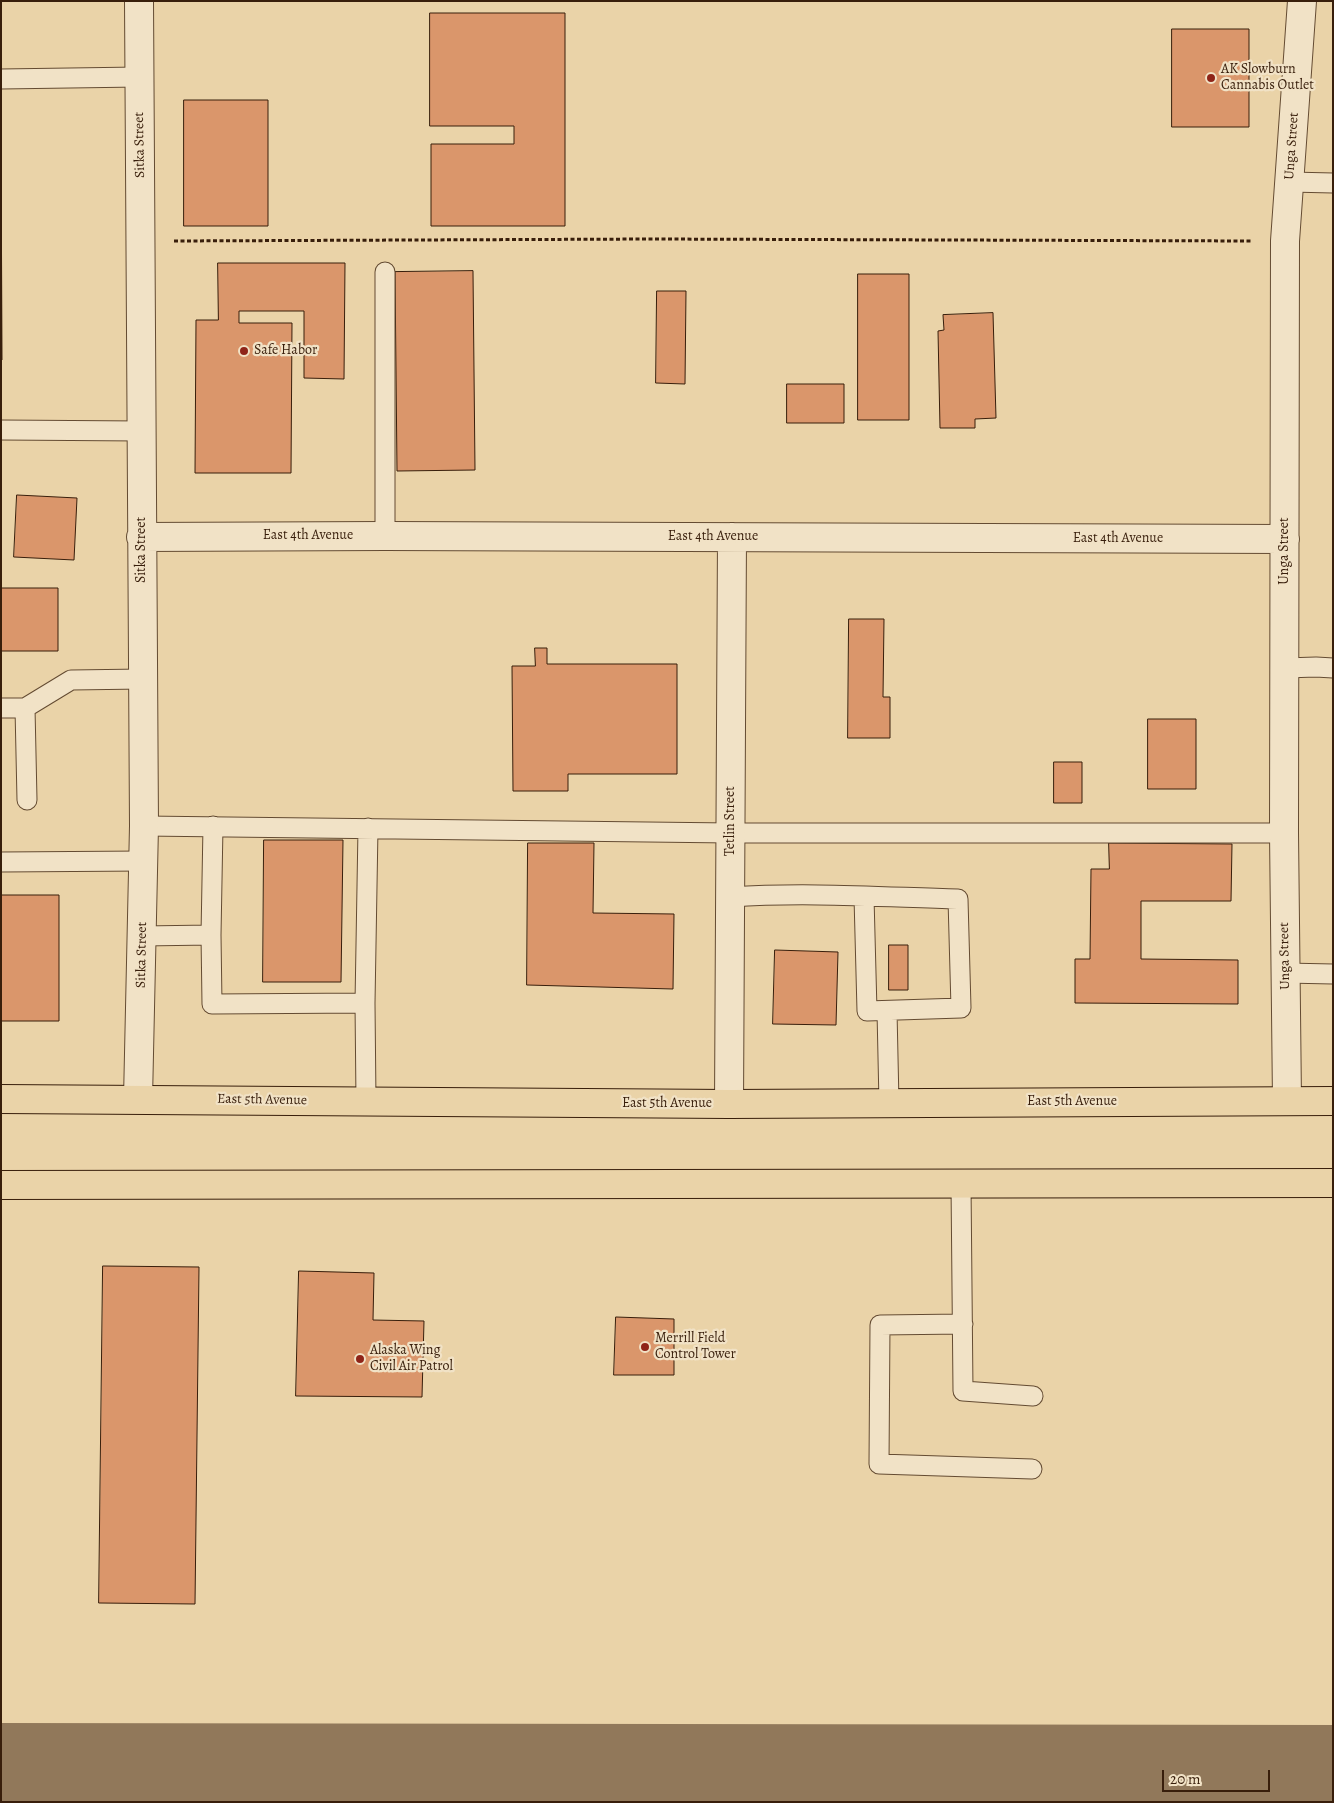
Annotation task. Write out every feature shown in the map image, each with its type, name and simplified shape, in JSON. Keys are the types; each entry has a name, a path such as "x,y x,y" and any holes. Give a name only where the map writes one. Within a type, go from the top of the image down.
{"highway":[{"name":"East 5th Avenue","path":"1,1099 729,1104 1333,1102"},
{"path":"1,1185 1333,1183"}],"street":[{"name":"Sitka Street","path":"138,1 144,826 138,1099"},
{"name":"Unga Street","path":"1286,1102 1284,833 1285,241 1302,1"},
{"name":"East 4th Avenue","path":"142,537 1285,539"},
{"name":"Tetlin Street","path":"729,1104 732,537"}],"lane":[{"path":"1,79 139,77"},
{"path":"1290,182 1333,183"},
{"path":"385,272 385,536"},
{"path":"1,430 141,431"},
{"path":"1284,668 1316,666 1333,668"},
{"path":"1,708 25,708 71,680 143,679"},
{"path":"25,708 27,800"},
{"path":"144,826 731,833 1284,833"},
{"path":"213,826 212,1004 365,1003"},
{"path":"366,1102 365,1003 368,828"},
{"path":"1,862 144,861"},
{"path":"731,897 761,895 864,897 958,899 961,1008 867,1011 864,897"},
{"path":"142,936 211,935"},
{"path":"1285,973 1333,974"},
{"path":"887,1011 889,1103"},
{"path":"961,1184 964,1391 1033,1396"},
{"path":"963,1324 880,1325 879,1464 1032,1469"}],"path":[{"path":"141,241 661,239 1285,241"}],"building":[{"path":"430,13 565,13 565,226 431,226 431,144 514,144 514,126 430,126"},
{"name":"AK Slowburn Cannabis Outlet","path":"1172,29 1249,29 1249,127 1172,127"},
{"path":"184,100 268,100 268,226 184,226"},
{"path":"1,144 2,360 1,360"},
{"name":"Safe Habor","path":"218,263 345,263 344,379 304,378 304,311 239,311 239,323 292,323 291,473 195,473 196,320 218,320"},
{"path":"473,271 475,470 397,471 395,272"},
{"path":"858,274 909,274 909,420 858,420"},
{"path":"657,291 686,291 685,384 656,383"},
{"path":"993,313 996,418 975,419 975,428 940,428 938,331 944,330 943,315"},
{"path":"787,384 844,384 844,423 787,423"},
{"path":"17,495 77,498 74,560 14,557"},
{"path":"1,588 58,588 58,651 1,651"},
{"path":"849,619 884,619 883,697 890,697 890,738 848,738"},
{"path":"535,648 547,648 547,664 677,664 677,774 568,774 568,791 513,791 512,666 535,666"},
{"path":"1148,719 1196,719 1196,789 1148,789"},
{"path":"1054,762 1082,762 1082,803 1054,803"},
{"path":"264,840 343,840 341,982 263,982"},
{"path":"528,843 594,843 593,913 674,914 673,989 527,985"},
{"path":"1109,843 1232,844 1231,901 1141,901 1141,959 1238,960 1238,1004 1075,1003 1075,959 1090,959 1091,869 1109,869"},
{"path":"1,895 59,895 59,1021 1,1021"},
{"path":"889,945 908,945 908,990 889,990"},
{"path":"775,950 838,952 836,1025 773,1024"},
{"path":"103,1266 199,1267 195,1604 99,1603"},
{"name":"Alaska Wing Civil Air Patrol","path":"299,1271 374,1273 373,1320 424,1321 422,1397 296,1396"},
{"name":"Merrill Field Control Tower","path":"616,1317 674,1319 674,1375 614,1375"}],"taxiway":[{"path":"1,1771 1333,1773"}],"place":[{"name":"AK Slowburn Cannabis Outlet","path":"1211,78"},
{"name":"Safe Habor","path":"244,351"},
{"name":"Merrill Field Control Tower","path":"645,1347"},
{"name":"Alaska Wing Civil Air Patrol","path":"360,1359"}]}
